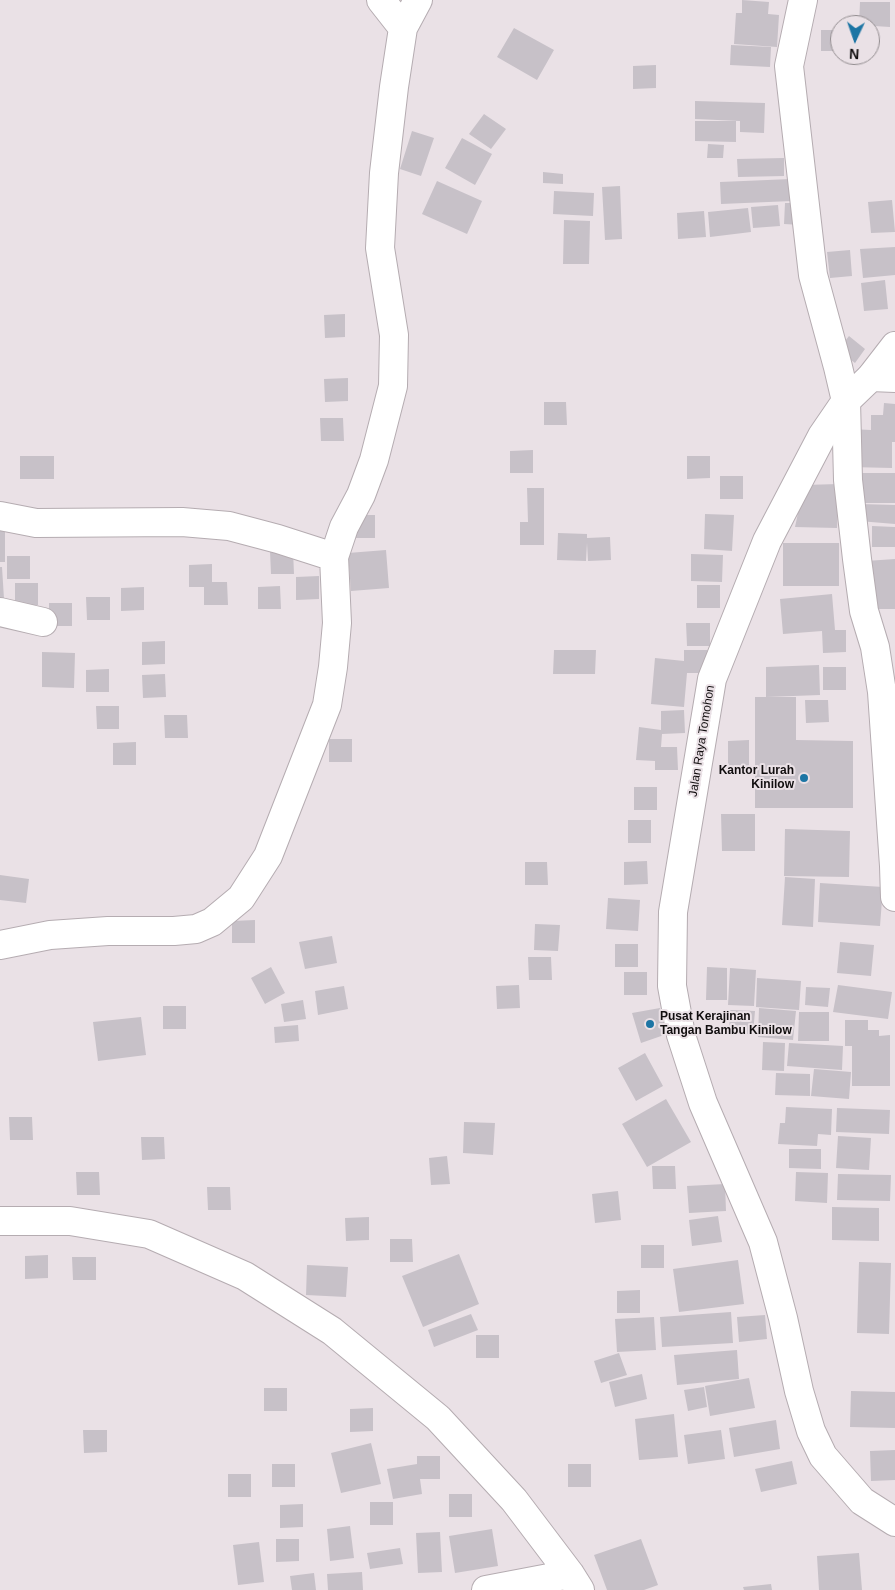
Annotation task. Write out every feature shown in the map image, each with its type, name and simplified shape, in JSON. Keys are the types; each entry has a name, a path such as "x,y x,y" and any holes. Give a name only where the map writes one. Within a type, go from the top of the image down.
{"main road":[{"path":"381,0 403,28"},
{"path":"0,945 50,935 108,931 174,932 196,929 212,922 241,898 268,856 327,705 337,623 334,557 344,527 361,494 374,460 393,386 394,335 380,248 384,174 403,28 418,0"},
{"path":"803,0 789,66 813,274 846,401 848,480 864,611 885,646 884,716 895,897"},
{"name":"Jalan Raya Tomohon","path":"895,346 883,377 846,401 822,436 767,541 712,679 674,912 672,986 681,1035 703,1103 763,1242 783,1318 799,1392 811,1431 823,1456 862,1501 895,1522"},
{"path":"0,516 36,522 182,522 229,526 334,557"},
{"path":"0,612 43,622"},
{"path":"0,1221 70,1221 149,1234 244,1276 332,1330 438,1418 514,1500 575,1582"},
{"path":"486,1590 575,1582"}],"building":[{"path":"742,0 769,2 768,14 779,15 777,47 734,44 736,13 742,13"},
{"path":"860,2 890,2 890,27 880,26 880,15 859,15"},
{"path":"514,28 554,50 537,80 497,57"},
{"path":"821,30 830,30 830,51 821,51"},
{"path":"731,45 771,47 770,67 730,65"},
{"path":"656,65 656,88 633,89 633,66"},
{"path":"695,101 765,103 764,133 740,132 740,121 695,119"},
{"path":"484,114 506,129 491,149 469,134"},
{"path":"695,121 736,121 736,142 695,141"},
{"path":"412,131 434,138 421,176 400,169"},
{"path":"462,138 492,154 475,185 445,168"},
{"path":"708,144 724,145 723,158 707,158"},
{"path":"784,158 784,176 738,177 737,159"},
{"path":"543,172 563,174 563,184 543,183"},
{"path":"791,179 792,201 721,204 720,182"},
{"path":"437,181 482,201 467,234 422,214"},
{"path":"620,186 622,239 605,240 602,187"},
{"path":"554,191 594,193 593,216 553,214"},
{"path":"892,200 895,232 871,233 868,202"},
{"path":"785,203 803,203 801,225 784,224"},
{"path":"778,205 780,226 753,228 751,207"},
{"path":"748,208 751,232 710,237 708,212"},
{"path":"704,211 706,237 678,239 677,213"},
{"path":"564,220 590,221 589,264 563,264"},
{"path":"895,247 895,275 863,278 860,249"},
{"path":"850,250 852,276 830,278 827,252"},
{"path":"885,280 888,309 864,311 861,283"},
{"path":"345,314 345,337 325,338 324,315"},
{"path":"849,336 865,349 855,363 838,350"},
{"path":"348,378 348,401 325,402 324,379"},
{"path":"544,402 566,402 567,425 544,425"},
{"path":"884,403 895,404 895,442 892,442 892,468 850,467 850,429 871,430 871,415 883,415"},
{"path":"320,418 343,418 344,441 321,441"},
{"path":"533,450 533,473 510,473 510,451"},
{"path":"20,456 54,456 54,479 20,479"},
{"path":"687,456 710,456 710,478 687,479"},
{"path":"854,473 895,473 895,503 854,503"},
{"path":"720,476 743,476 743,499 720,499"},
{"path":"839,484 837,528 795,527 804,485"},
{"path":"527,488 544,488 544,545 520,545 520,522 528,522"},
{"path":"859,504 895,505 895,524 859,521"},
{"path":"705,514 734,515 732,551 704,549"},
{"path":"352,515 375,515 375,538 352,538"},
{"path":"872,526 895,527 895,547 872,547"},
{"path":"0,529 5,529 5,562 0,562"},
{"path":"558,533 587,534 587,538 610,537 611,560 588,561 587,543 586,561 557,560"},
{"path":"783,543 839,543 839,586 783,586"},
{"path":"386,550 389,588 351,591 348,553"},
{"path":"270,551 293,551 294,574 271,574"},
{"path":"691,554 723,555 722,582 691,581"},
{"path":"7,556 30,556 30,579 7,579"},
{"path":"895,559 895,609 868,609 866,561"},
{"path":"212,564 212,582 227,582 228,605 204,605 204,587 189,587 189,565"},
{"path":"0,567 2,567 4,599 0,599"},
{"path":"319,576 319,599 296,600 296,577"},
{"path":"15,583 38,583 38,605 15,606"},
{"path":"697,585 720,585 720,608 697,608"},
{"path":"280,586 281,609 258,609 258,587"},
{"path":"144,587 144,610 121,611 121,588"},
{"path":"832,594 835,630 846,630 846,652 823,653 822,631 783,634 780,599"},
{"path":"86,597 110,597 110,620 87,620"},
{"path":"49,603 72,603 72,626 49,626"},
{"path":"686,623 710,623 710,646 687,646"},
{"path":"165,641 165,664 142,665 142,642"},
{"path":"554,650 596,650 595,674 553,674"},
{"path":"684,650 707,650 708,673 687,673 684,707 651,704 655,658 684,661"},
{"path":"42,652 75,653 74,688 42,687"},
{"path":"819,665 820,695 766,697 766,667"},
{"path":"823,667 846,667 846,690 823,690"},
{"path":"109,669 109,692 86,692 86,670"},
{"path":"165,674 166,697 143,698 142,675"},
{"name":"Kantor Lurah Kinilow","path":"755,697 796,697 796,740 853,741 853,808 755,808"},
{"path":"805,700 828,700 829,722 806,723"},
{"path":"96,706 119,706 119,729 97,729"},
{"path":"684,710 685,733 662,734 661,747 677,747 678,770 655,770 655,761 636,760 639,727 661,730 661,711"},
{"path":"164,715 187,715 188,738 165,738"},
{"path":"329,739 352,739 352,762 329,762"},
{"path":"749,740 749,768 728,768 728,741"},
{"path":"136,742 136,765 113,765 113,743"},
{"path":"634,787 657,787 657,810 634,810"},
{"path":"721,814 755,814 755,851 722,851"},
{"path":"628,820 651,820 651,843 628,843"},
{"path":"785,829 850,831 849,877 784,876"},
{"path":"647,861 648,884 624,885 624,862"},
{"path":"525,862 547,862 548,885 525,885"},
{"path":"0,875 29,879 26,903 0,900"},
{"path":"785,877 815,879 813,927 782,925"},
{"path":"820,883 883,887 880,926 818,922"},
{"path":"608,898 640,900 638,931 606,929"},
{"path":"255,920 255,943 232,943 232,921"},
{"path":"535,924 560,925 558,951 534,950"},
{"path":"332,936 337,963 305,969 299,942"},
{"path":"840,942 874,945 871,976 837,973"},
{"path":"615,944 638,944 638,967 615,967"},
{"path":"528,957 551,957 552,980 529,980"},
{"path":"271,967 285,993 265,1004 251,978"},
{"path":"707,967 727,968 727,1000 706,1000"},
{"path":"730,968 756,970 754,1006 728,1005"},
{"path":"624,972 647,972 647,995 624,995"},
{"path":"757,978 801,981 799,1010 756,1007"},
{"path":"519,985 520,1008 497,1009 496,986"},
{"path":"838,985 892,992 888,1019 833,1012"},
{"path":"344,986 348,1009 318,1015 315,991"},
{"path":"806,987 830,988 828,1007 805,1005"},
{"path":"303,1000 306,1019 284,1022 281,1004"},
{"path":"163,1006 186,1006 186,1029 163,1029"},
{"name":"Pusat Kerajinan Tangan Bambu Kinilow","path":"660,1008 667,1034 641,1043 632,1013"},
{"path":"759,1008 796,1011 793,1040 758,1037"},
{"path":"730,1010 755,1011 753,1034 729,1034"},
{"path":"799,1012 829,1012 829,1041 798,1041"},
{"path":"141,1017 146,1055 98,1061 93,1022"},
{"path":"845,1020 868,1020 868,1030 879,1030 879,1036 890,1035 890,1086 852,1086 852,1046 845,1046"},
{"path":"298,1025 299,1041 275,1043 274,1027"},
{"path":"763,1042 785,1043 784,1071 762,1070"},
{"path":"789,1043 843,1046 842,1070 787,1066"},
{"path":"645,1053 663,1086 636,1101 618,1068"},
{"path":"814,1069 851,1072 849,1099 811,1096"},
{"path":"776,1073 810,1074 810,1096 775,1095"},
{"path":"666,1099 691,1142 647,1167 622,1124"},
{"path":"786,1107 832,1109 831,1135 818,1134 817,1146 778,1144 780,1123 785,1123"},
{"path":"837,1108 890,1110 889,1134 836,1132"},
{"path":"9,1117 32,1117 33,1140 10,1140"},
{"path":"464,1122 495,1123 493,1155 463,1153"},
{"path":"838,1136 871,1138 869,1170 836,1168"},
{"path":"141,1137 164,1137 165,1159 142,1160"},
{"path":"789,1149 821,1149 821,1169 789,1168"},
{"path":"447,1156 450,1184 431,1185 429,1158"},
{"path":"652,1166 675,1166 676,1189 653,1189"},
{"path":"76,1172 99,1172 100,1195 77,1195"},
{"path":"796,1172 828,1173 827,1203 795,1201"},
{"path":"838,1174 891,1175 890,1201 837,1200"},
{"path":"725,1184 726,1211 689,1213 687,1186"},
{"path":"207,1187 230,1187 231,1210 208,1210"},
{"path":"618,1191 621,1220 595,1223 592,1194"},
{"path":"832,1207 879,1208 879,1241 832,1240"},
{"path":"718,1216 722,1242 692,1246 689,1220"},
{"path":"369,1217 369,1240 346,1241 345,1218"},
{"path":"390,1239 412,1239 413,1262 390,1262"},
{"path":"641,1245 664,1245 664,1268 641,1268"},
{"path":"459,1254 479,1304 423,1327 402,1276"},
{"path":"48,1255 48,1278 25,1279 25,1256"},
{"path":"72,1257 96,1257 96,1280 73,1280"},
{"path":"738,1260 744,1304 679,1312 673,1269"},
{"path":"859,1262 891,1263 889,1334 857,1333"},
{"path":"307,1265 348,1267 346,1297 306,1295"},
{"path":"640,1290 640,1313 617,1313 617,1291"},
{"path":"731,1312 733,1343 662,1347 660,1317"},
{"path":"471,1314 478,1330 434,1347 428,1330"},
{"path":"765,1315 767,1339 739,1342 737,1317"},
{"path":"654,1317 656,1350 617,1352 615,1319"},
{"path":"476,1335 499,1335 499,1358 476,1358"},
{"path":"737,1350 739,1379 677,1385 674,1355"},
{"path":"619,1353 627,1375 601,1383 594,1361"},
{"path":"642,1374 647,1399 615,1407 609,1382"},
{"path":"749,1378 755,1408 710,1416 705,1386"},
{"path":"704,1387 707,1407 688,1411 684,1390"},
{"path":"264,1388 287,1388 287,1411 264,1411"},
{"path":"851,1391 895,1392 895,1428 850,1427"},
{"path":"373,1408 373,1431 350,1432 350,1409"},
{"path":"674,1414 678,1457 639,1460 635,1419"},
{"path":"776,1420 780,1449 734,1457 729,1428"},
{"path":"83,1430 107,1430 107,1452 84,1453"},
{"path":"721,1430 725,1459 688,1464 684,1435"},
{"path":"371,1443 381,1484 341,1493 331,1453"},
{"path":"895,1450 895,1480 871,1481 870,1451"},
{"path":"417,1456 440,1456 440,1479 420,1479 422,1494 393,1499 387,1469 417,1464"},
{"path":"792,1461 797,1484 761,1492 755,1469"},
{"path":"272,1464 295,1464 295,1487 272,1487"},
{"path":"568,1464 591,1464 591,1487 568,1487"},
{"path":"228,1474 251,1474 251,1497 228,1497"},
{"path":"449,1494 472,1494 472,1517 449,1517"},
{"path":"370,1502 393,1502 393,1525 370,1525"},
{"path":"303,1504 303,1527 280,1528 280,1505"},
{"path":"350,1526 354,1558 330,1561 327,1529"},
{"path":"492,1529 498,1566 455,1573 449,1536"},
{"path":"440,1532 442,1572 418,1573 416,1533"},
{"path":"276,1539 299,1539 299,1561 276,1562"},
{"path":"641,1539 658,1585 644,1590 607,1590 594,1555"},
{"path":"259,1542 264,1582 238,1585 233,1545"},
{"path":"400,1548 403,1564 370,1569 367,1553"},
{"path":"859,1553 862,1590 819,1590 817,1556"},
{"path":"362,1572 363,1590 328,1590 327,1574"},
{"path":"314,1573 316,1590 292,1590 290,1576"},
{"path":"771,1584 772,1590 744,1590 743,1587"}],"place":[{"name":"Kantor Lurah Kinilow","path":"804,778"},
{"name":"Pusat Kerajinan Tangan Bambu Kinilow","path":"650,1024"}]}
